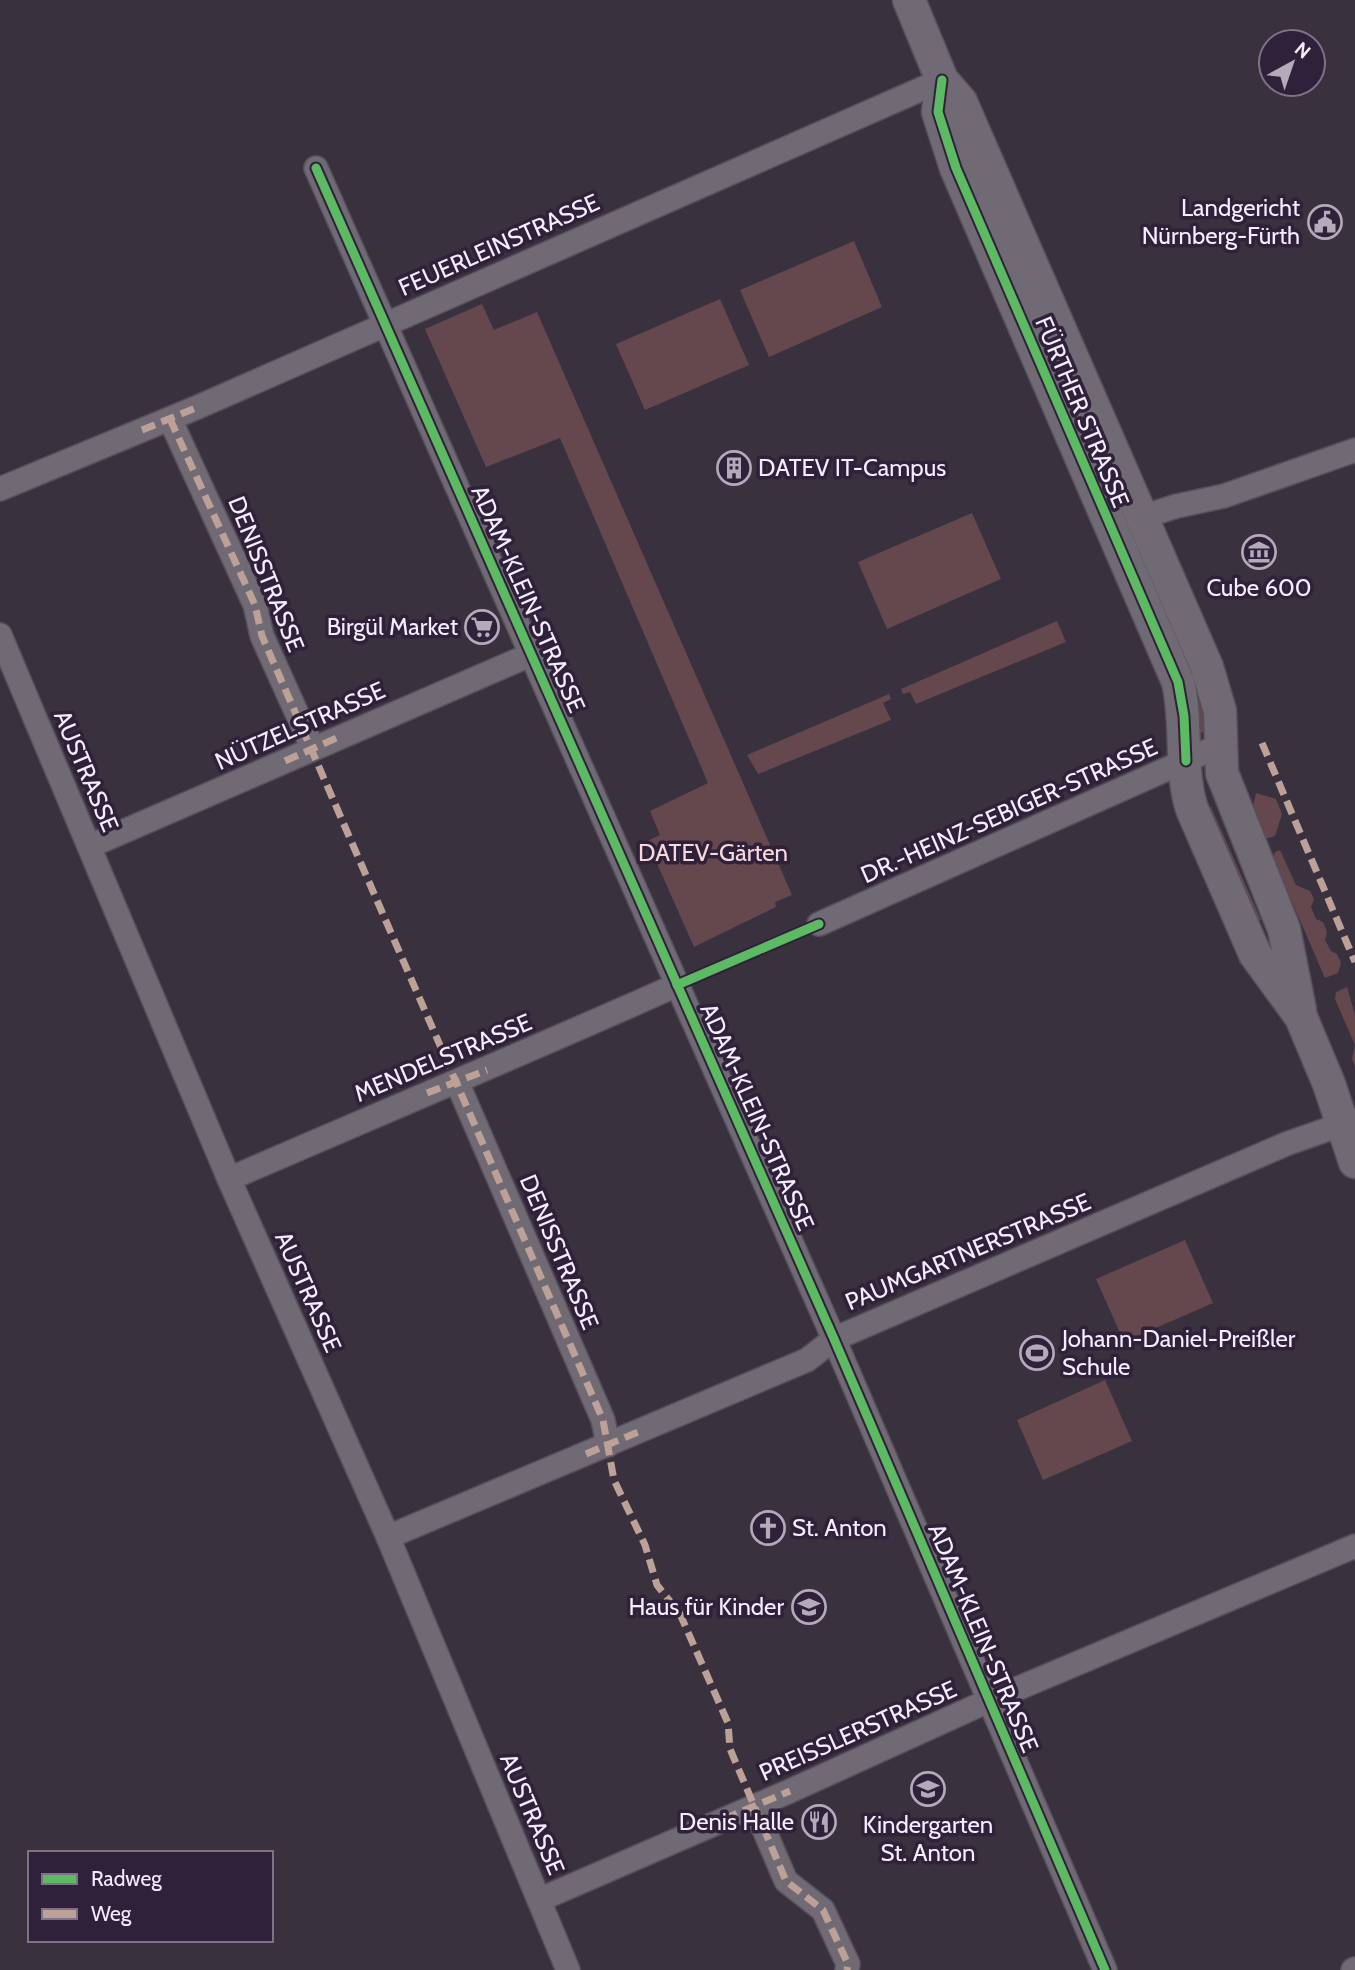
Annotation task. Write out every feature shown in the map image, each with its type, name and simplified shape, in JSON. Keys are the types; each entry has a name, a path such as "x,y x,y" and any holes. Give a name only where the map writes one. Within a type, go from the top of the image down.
{"main road":[{"name":"FÜRTHER STRASSE","path":"909,0 942,80 961,102 1213,684 1220,711 1221,764 1228,793 1284,929 1301,1017 1348,1122 1355,1162"},
{"name":"FÜRTHER STRASSE","path":"942,80 938,112 956,168 1178,682 1184,716 1187,788 1192,809 1255,954 1301,1017"}],"street":[{"name":"FEUERLEINSTRASSE","path":"0,489 170,419 942,80"},
{"name":"ADAM-KLEIN-STRASSE","path":"316,168 834,1339 1105,1970"},
{"name":"DENISSTRASSE","path":"170,419 254,605 262,636 313,748"},
{"path":"1142,517 1224,496 1355,450"},
{"name":"AUSTRASSE","path":"0,635 229,1179 388,1537 568,1970"},
{"name":"NÜTZELSTRASSE","path":"90,846 532,654"},
{"name":"DR.-HEINZ-SEBIGER-STRASSE","path":"818,924 1221,745"},
{"name":"MENDELSTRASSE","path":"229,1179 677,985"},
{"name":"DENISSTRASSE","path":"457,1082 603,1420 608,1445"},
{"name":"PAUMGARTNERSTRASSE","path":"388,1537 807,1360 834,1339 1286,1144 1348,1122"},
{"name":"PREISSLERSTRASSE","path":"539,1899 988,1701 1355,1546"},
{"path":"754,1806 786,1881 823,1910 848,1964 847,1970"}],"green space":[{"path":"854,241 882,307 769,357 740,290"},
{"path":"720,299 749,365 645,410 616,344"},
{"name":"DATEV-Gärten","path":"482,304 494,330 537,312 792,895 775,902 776,907 694,947 647,841 660,835 650,811 708,783 560,438 486,467 425,329"},
{"path":"972,513 1001,579 887,629 858,562"},
{"path":"1161,596 1185,648 1198,689 1207,733 1194,732 1152,600"},
{"path":"1057,621 1066,642 916,704 910,692 903,694 901,689"},
{"path":"889,694 891,699 883,703 891,720 758,774 747,755"},
{"path":"1256,793 1276,799 1282,814 1275,836 1265,839 1252,811"},
{"path":"1211,807 1261,920 1252,924 1202,811"},
{"path":"1280,850 1296,885 1310,891 1314,899 1311,907 1316,919 1323,922 1327,932 1325,940 1341,963 1338,973 1325,978 1273,858 1275,852"},
{"path":"1347,987 1355,1015 1355,1045 1335,999 1336,992"},
{"path":"1355,1045 1355,1067 1352,1059"},
{"path":"1185,1240 1213,1303 1124,1342 1096,1279"},
{"path":"1105,1380 1132,1441 1043,1480 1017,1420"}],"marked path":[{"path":"142,430 198,407"},
{"path":"170,419 255,605 262,636 603,1420 614,1480 645,1545 657,1585 680,1614 728,1723 730,1749 786,1881 823,1910 848,1964 847,1970"},
{"path":"285,761 341,736"},
{"path":"1262,743 1355,962"},
{"path":"427,1093 487,1070"},
{"path":"586,1454 638,1432"},
{"path":"724,1819 790,1791"}],"cycle path":[{"path":"942,80 938,112 956,168 1178,682 1184,716 1186,761"},
{"path":"316,168 834,1339 1105,1970"},
{"path":"677,985 819,924"}],"place":[{"name":"Landgericht Nürnberg-Fürth","path":"1325,222"},
{"name":"DATEV IT-Campus","path":"734,468"},
{"name":"Cube 600","path":"1259,552"},
{"name":"Birgül Market","path":"482,627"},
{"name":"Johann-Daniel-Preißler Schule","path":"1037,1353"},
{"name":"St. Anton","path":"768,1528"},
{"name":"Haus für Kinder","path":"809,1607"},
{"name":"Kindergarten St. Anton","path":"928,1789"},
{"name":"Denis Halle","path":"819,1822"}]}
